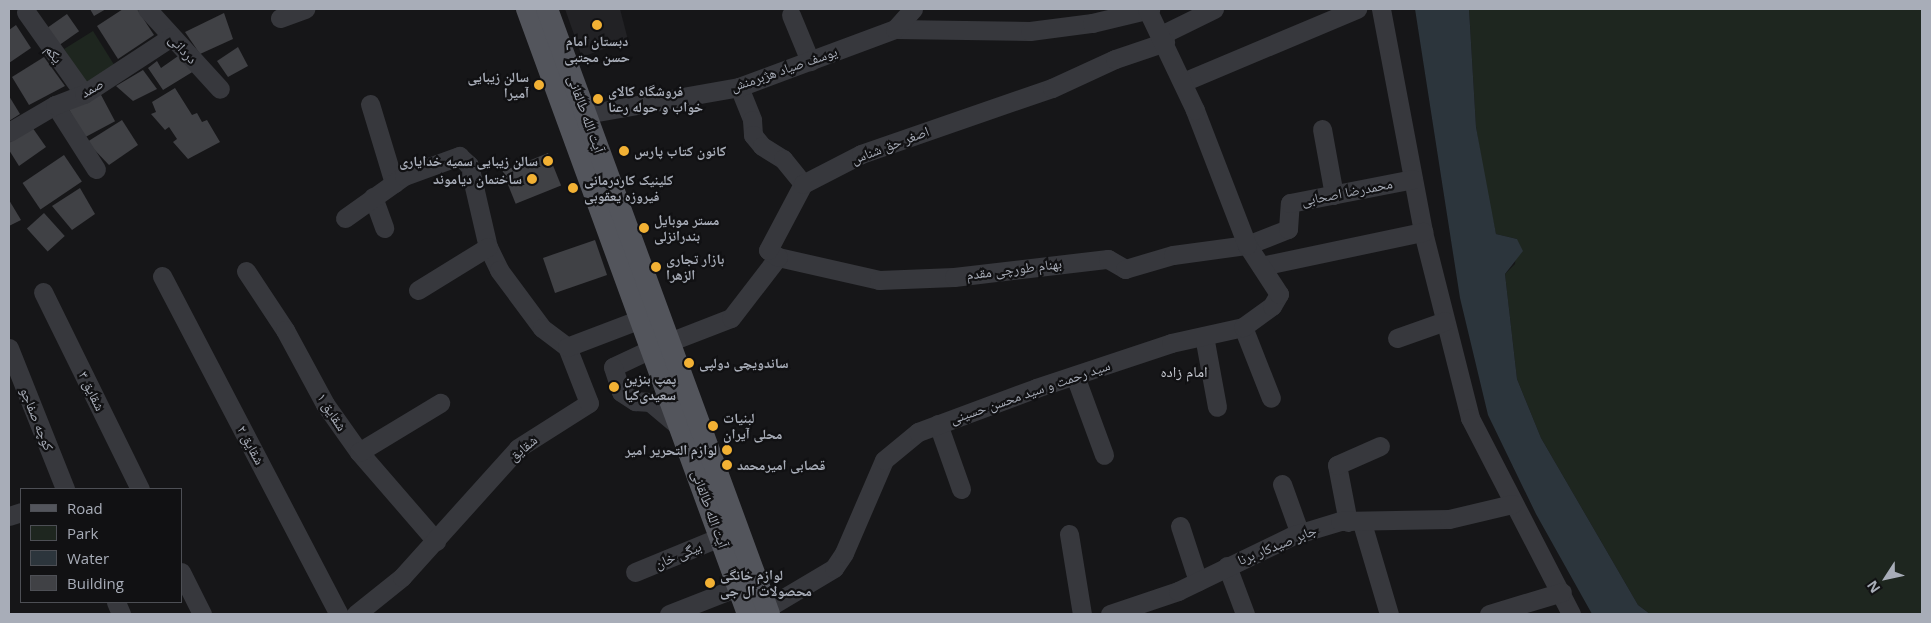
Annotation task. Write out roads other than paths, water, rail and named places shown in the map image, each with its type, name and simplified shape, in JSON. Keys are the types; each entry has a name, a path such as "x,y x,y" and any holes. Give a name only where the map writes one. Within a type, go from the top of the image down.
{"main road":[{"name":"آیت الله طالقانی","path":"527,9 649,315"},
{"name":"آیت الله طالقانی","path":"547,9 586,114 660,346 761,612"},
{"name":"آیت الله طالقانی","path":"660,346 679,426 738,587 761,612"}],"street":[{"name":"دردانی","path":"147,9 220,89"},
{"path":"280,18 305,9"},
{"name":"یوسف صیاد هژبرمنش","path":"586,114 738,87 895,29 913,9"},
{"path":"895,29 1030,31 1092,23 1148,9"},
{"name":"سید رحمت و سید محسن حسینی","path":"761,612 834,568 844,553 884,460 918,432 1172,343 1243,327 1272,306 1279,294 1247,245 1182,82 1148,9"},
{"name":"اصغر حق شناس","path":"803,184 861,154 1052,88 1163,39 1214,9"},
{"path":"1182,82 1357,9"},
{"path":"1381,9 1423,232 1470,418 1512,504 1562,592 1571,614"},
{"name":"یکم","path":"26,12 84,94"},
{"path":"791,15 810,60"},
{"name":"صمد","path":"9,132 55,105 84,94 171,37"},
{"path":"679,426 650,402 635,401 621,392 613,367 731,318 778,257 768,250 803,184 783,159 762,146 753,135 752,120 738,87"},
{"path":"370,104 394,183"},
{"path":"55,105 96,169"},
{"path":"1322,129 1334,195"},
{"path":"345,218 404,176 459,156 469,165 488,247 522,303 542,328 567,347 649,315"},
{"name":"محمدرضا اصحابی","path":"1247,245 1288,229 1290,203 1413,179"},
{"path":"373,197 384,228"},
{"path":"1261,266 1423,232"},
{"name":"بهنام طورچی مقدم","path":"778,257 879,280 954,277 1108,259 1125,270 1173,254 1247,245"},
{"path":"418,290 488,247"},
{"name":"شقایق ۱","path":"246,271 285,330 325,404 359,452 436,541"},
{"name":"شقایق ۲","path":"162,276 339,614"},
{"name":"شقایق ۳","path":"43,292 140,488"},
{"path":"1396,338 1445,322"},
{"path":"1243,327 1271,398"},
{"path":"1204,336 1217,407"},
{"name":"شقایق","path":"356,614 402,577 518,448 589,403 567,347"},
{"name":"کوچه صفاجو","path":"10,357 64,488"},
{"path":"1075,376 1104,455"},
{"path":"359,452 440,403"},
{"path":"938,424 961,489"},
{"path":"1380,446 1337,465 1355,523 1389,614"},
{"path":"1282,484 1300,534"},
{"name":"جابر صیدکار برنا","path":"1110,614 1198,581 1300,534 1340,521 1355,523 1449,519 1512,504"},
{"path":"1180,526 1198,581"},
{"path":"1069,534 1082,614"},
{"name":"بیگی خان","path":"635,572 720,537"},
{"path":"1227,566 1246,614"},
{"path":"182,574 202,614"},
{"path":"669,614 738,587"},
{"path":"1489,614 1562,592"}],"water":[{"path":"1415,9 1469,9 1476,127 1496,234 1517,239 1523,251 1505,274 1517,379 1541,438 1638,605 1650,614 1592,614 1536,514 1488,415 1460,298"}],"place":[{"name":"دبستان امام حسن مجتبی","path":"597,25"},
{"name":"سالن زیبایی آمیرا","path":"539,85"},
{"name":"فروشگاه کالای خواب و حوله رعنا","path":"598,99"},
{"name":"کانون کتاب پارس","path":"624,151"},
{"name":"سالن زیبایی سمیه خدایاری","path":"548,161"},
{"name":"ساختمان دیاموند","path":"532,179"},
{"name":"کلینیک کاردرمانی فیروزه یعقوبی","path":"573,188"},
{"name":"مستر موبایل بندرانزلی","path":"644,228"},
{"name":"بازار تجاری الزهرا","path":"656,267"},
{"name":"ساندویچی دولپی","path":"689,363"},
{"name":"پمپ بنزین سعیدی‌کیا","path":"614,387"},
{"name":"لبنیات محلی آیران","path":"713,426"},
{"name":"لوازم التحریر امیر","path":"727,450"},
{"name":"قصابی امیرمحمد","path":"727,465"},
{"name":"لوازم خانگی محصولات ال جی","path":"710,583"}],"district":[{"name":"امام زاده","path":"1184,372"}]}
